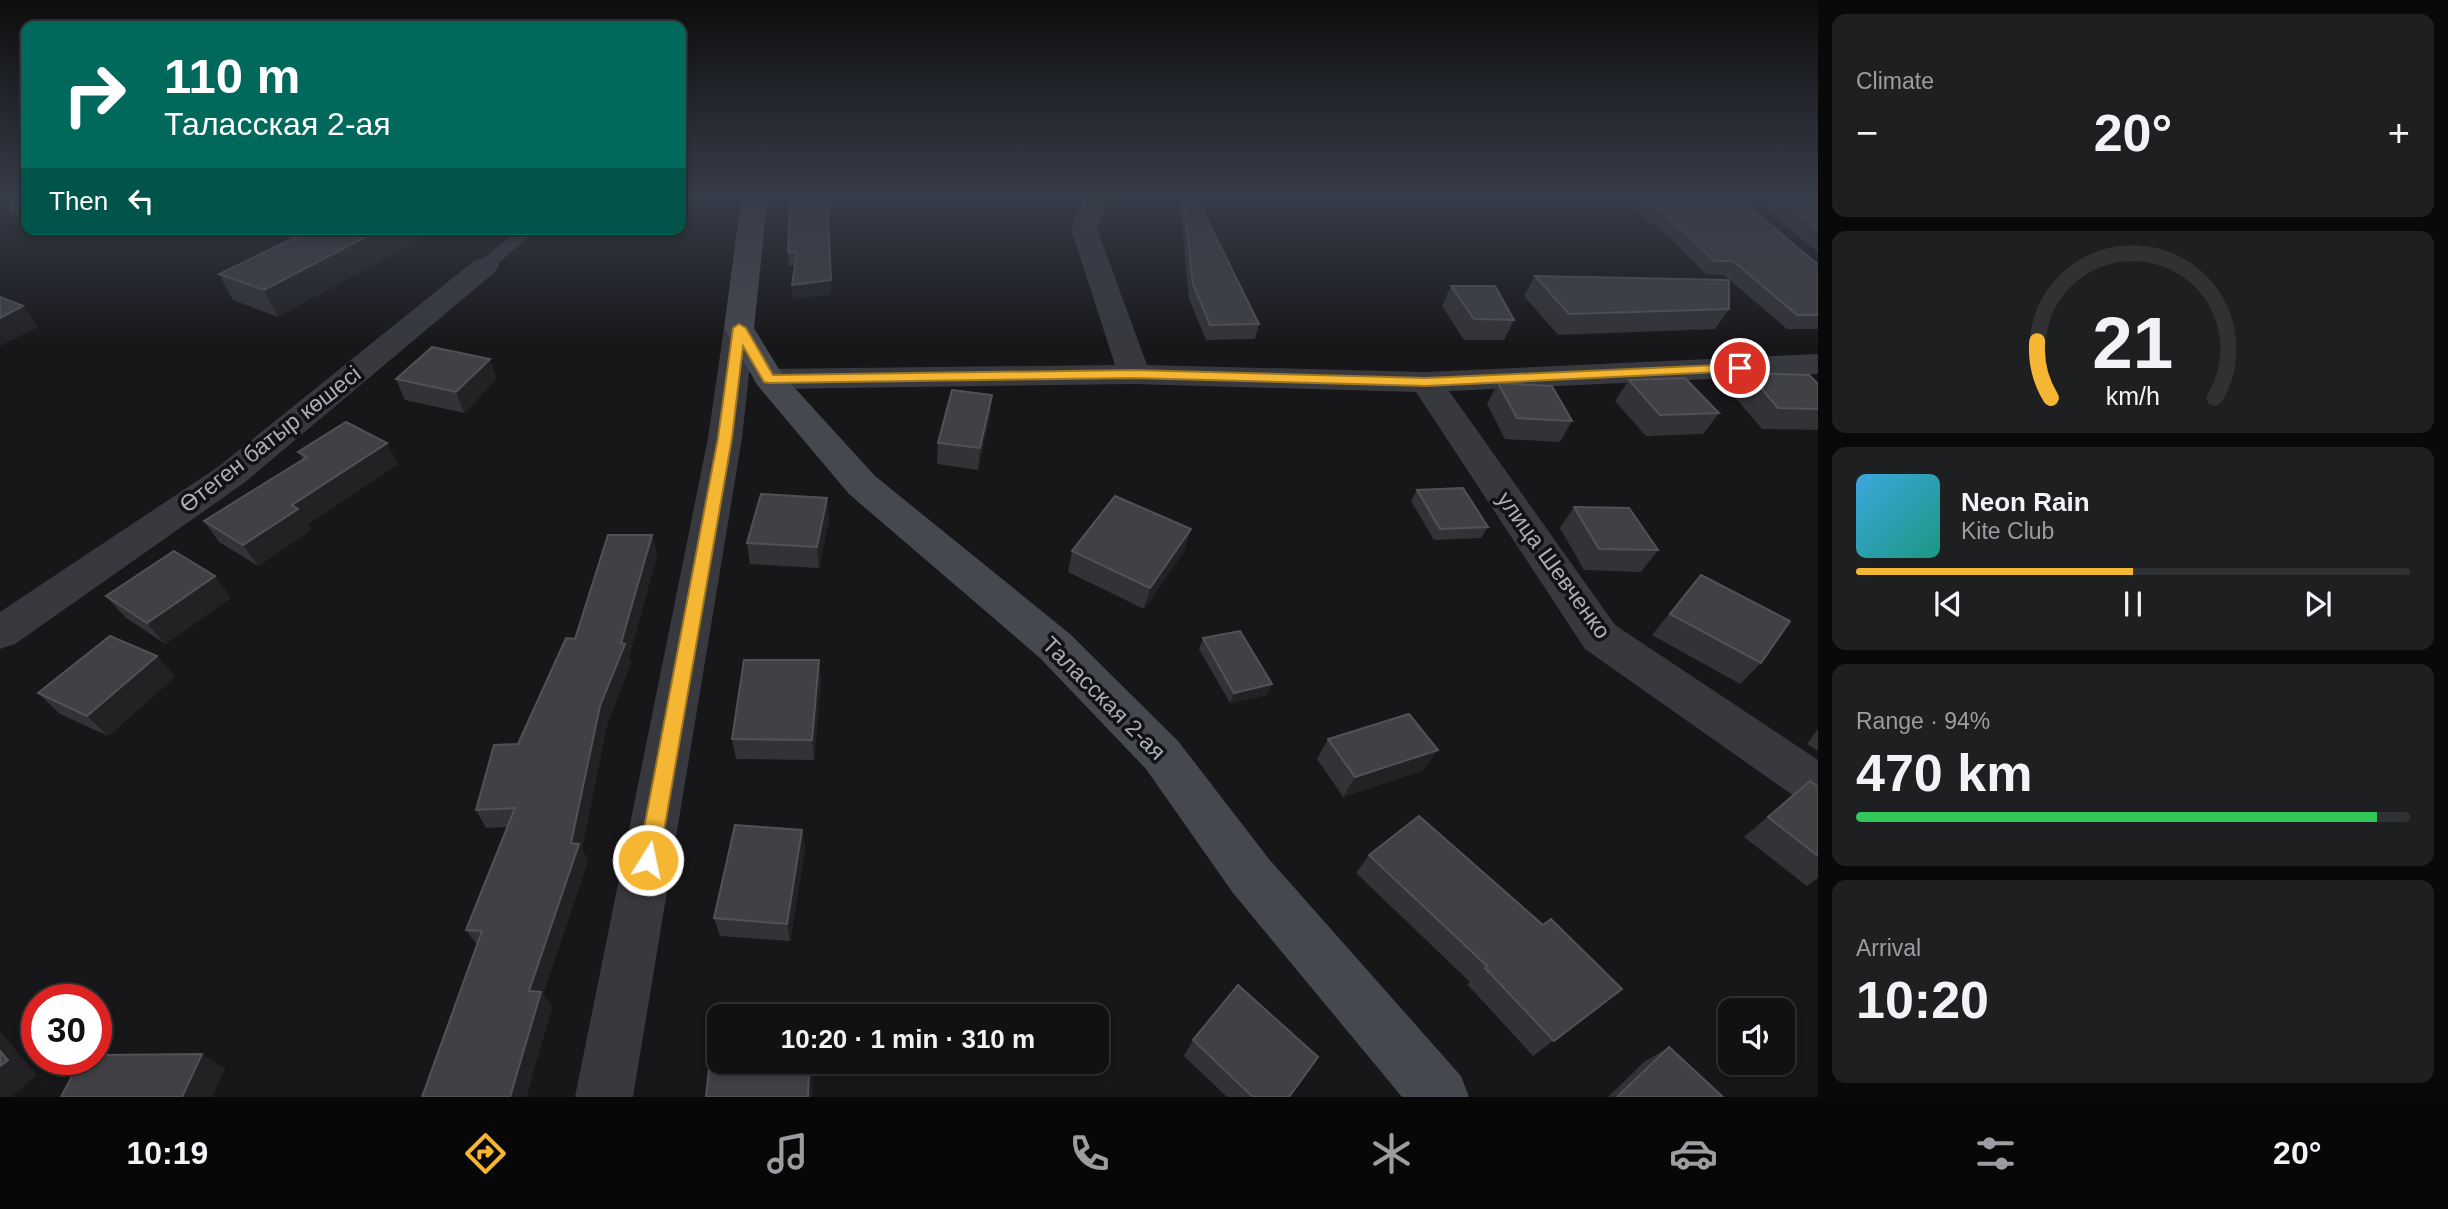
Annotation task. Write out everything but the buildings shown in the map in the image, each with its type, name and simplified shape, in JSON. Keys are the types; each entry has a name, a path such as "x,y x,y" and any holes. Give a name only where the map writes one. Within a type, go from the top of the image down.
{"street":[{"path":"604,1097 725,438 749,244"},
{"path":"1089,244 1134,374"},
{"name":"Өтеген батыр көшесі","path":"0,634 231,475 485,266"},
{"name":"Таласская 2-ая","path":"739,328 769,379 862,485 1055,646 1162,755 1251,876 1440,1097"},
{"path":"769,379 1134,374 1426,382 1818,364"},
{"name":"улица Шевченко","path":"1426,382 1600,637 1818,786"}],"lane":[{"name":"Өтеген батыр көшесі","path":"485,266 510,244"}],"route":[{"path":"648,860 725,438 739,328 769,379 1134,374 1340,382 1426,382 1740,368"}]}
